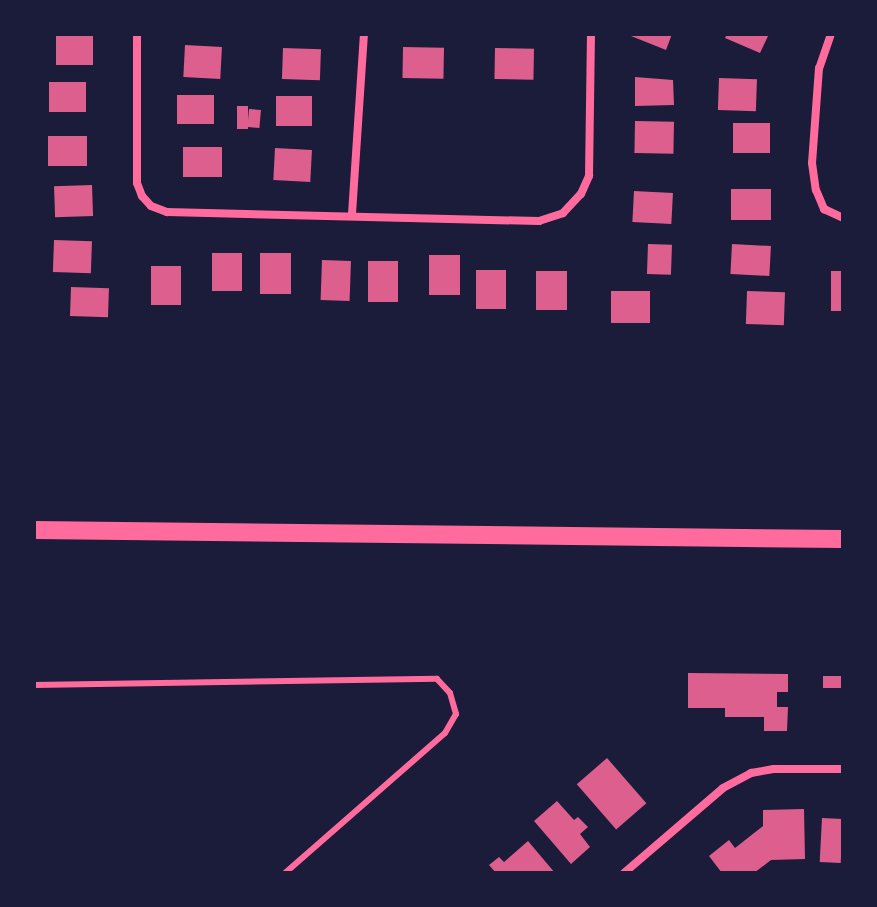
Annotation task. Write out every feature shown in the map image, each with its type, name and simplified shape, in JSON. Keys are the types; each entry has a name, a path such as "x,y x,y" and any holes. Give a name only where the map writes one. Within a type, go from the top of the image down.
{"main road":[{"path":"34,530 843,539"}],"street":[{"path":"137,34 137,183 142,196 151,206 167,212 352,214 539,221 563,213 581,194 589,176 591,34"},
{"path":"352,214 364,34"},
{"path":"831,34 819,68 812,163 816,190 824,209 843,218"},
{"path":"624,873 723,788 751,773 774,769 843,769"}],"lane":[{"path":"34,685 437,679 450,693 456,714 445,733 285,873"}],"building":[{"path":"56,34 93,34 93,65 56,65"},
{"path":"626,34 672,34 666,50"},
{"path":"727,34 769,34 760,53 725,38"},
{"path":"185,45 222,47 220,79 183,77"},
{"path":"403,47 444,48 443,79 402,78"},
{"path":"283,48 321,49 320,80 282,79"},
{"path":"495,48 534,49 533,80 494,79"},
{"path":"635,77 673,80 674,105 635,106"},
{"path":"719,78 757,79 756,111 718,110"},
{"path":"49,82 86,82 86,112 49,112"},
{"path":"177,95 214,95 214,124 177,124"},
{"path":"276,96 312,96 312,126 276,126"},
{"path":"237,106 248,106 248,129 237,129"},
{"path":"249,109 261,110 259,128 247,127"},
{"path":"635,121 674,122 673,154 634,153"},
{"path":"733,123 770,123 770,153 733,153"},
{"path":"48,136 87,136 87,166 48,166"},
{"path":"183,147 222,147 222,177 183,177"},
{"path":"275,148 312,150 310,182 273,180"},
{"path":"92,185 93,216 55,217 54,186"},
{"path":"731,189 771,189 771,220 731,220"},
{"path":"634,191 673,193 671,224 632,222"},
{"path":"54,240 92,241 91,273 53,272"},
{"path":"648,244 672,245 671,275 647,274"},
{"path":"732,244 771,246 769,276 730,274"},
{"path":"212,253 242,253 242,291 212,291"},
{"path":"260,253 291,253 291,294 260,294"},
{"path":"429,255 460,255 460,295 429,295"},
{"path":"322,260 351,261 350,301 321,300"},
{"path":"368,261 398,261 398,302 368,302"},
{"path":"151,266 181,266 181,305 151,305"},
{"path":"476,270 506,270 506,309 476,309"},
{"path":"536,271 567,271 567,310 536,310"},
{"path":"831,271 843,271 843,311 831,311"},
{"path":"71,287 109,288 108,317 70,316"},
{"path":"611,291 650,291 650,323 611,323"},
{"path":"747,291 785,292 784,325 746,324"},
{"path":"688,673 788,674 788,692 777,692 777,707 788,707 787,731 764,731 764,717 725,717 725,708 688,708"},
{"path":"823,676 843,676 843,688 823,688"},
{"path":"607,758 646,803 616,830 577,784"},
{"path":"557,801 574,820 578,817 588,827 580,834 590,847 571,864 534,821"},
{"path":"804,809 805,859 771,860 754,873 722,873 709,856 729,840 735,848 763,826 763,810"},
{"path":"822,818 843,819 841,863 820,862"},
{"path":"528,841 555,873 496,873 489,865 499,857 504,862"}]}
